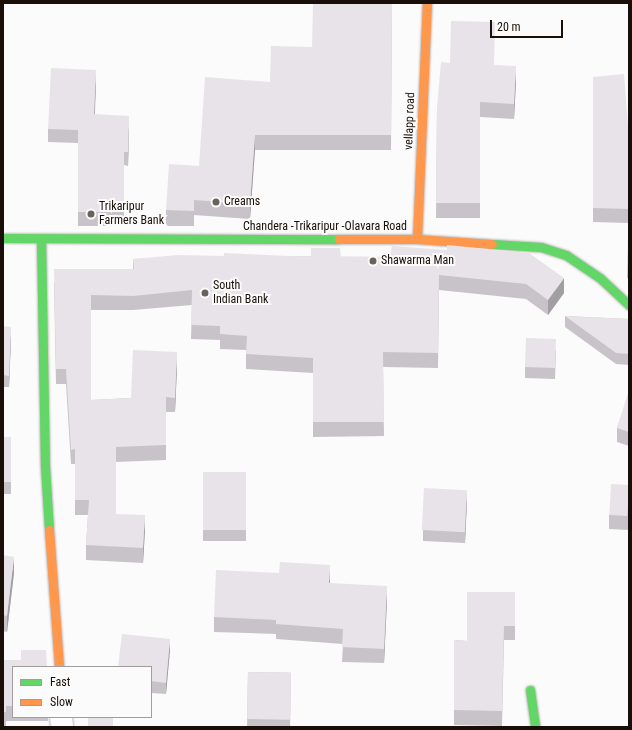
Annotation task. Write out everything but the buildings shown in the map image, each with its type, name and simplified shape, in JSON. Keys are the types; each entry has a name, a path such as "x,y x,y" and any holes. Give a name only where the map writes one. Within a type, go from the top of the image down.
{"main road":[{"name":"vellapp road","path":"417,240 427,3"},
{"name":"Chandera -Trikaripur -Olavara Road","path":"3,238 417,240 541,247 566,255 600,278 629,305"},
{"path":"40,239 45,466 59,666"},
{"path":"530,690 535,727"}],"traffic: fast":[{"path":"3,238 339,239"},
{"path":"41,239 45,466 49,530"},
{"path":"492,244 541,247 566,255 600,278 629,305"},
{"path":"530,690 535,727"}],"traffic: slow":[{"path":"417,239 427,3"},
{"path":"339,239 417,239 492,244"},
{"path":"49,530 59,666"}],"place":[{"name":"Creams","path":"216,202"},
{"name":"Trikaripur Farmers Bank","path":"91,214"},
{"name":"Shawarma Man","path":"373,261"},
{"name":"South Indian Bank","path":"205,293"}]}
